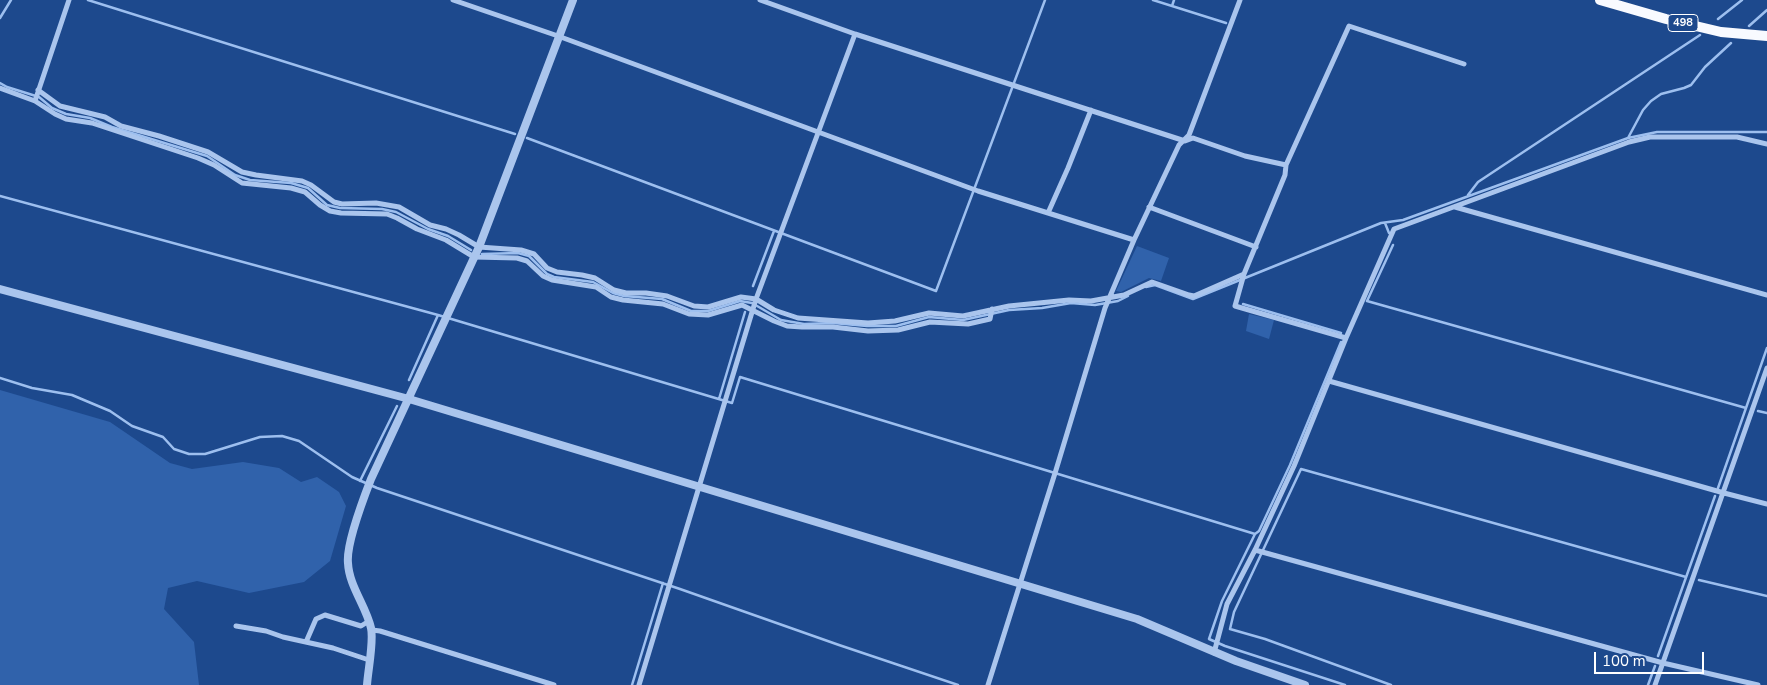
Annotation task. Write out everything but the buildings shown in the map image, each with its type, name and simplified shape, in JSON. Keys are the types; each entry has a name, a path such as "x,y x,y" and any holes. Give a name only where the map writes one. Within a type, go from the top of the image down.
{"highway":[{"name":"498","path":"1600,0 1721,32 1767,36"}],"street":[{"path":"35,101 69,0"},
{"path":"453,0 558,36 978,191 1134,240"},
{"path":"367,685 372,630 349,574 347,562 349,549 371,479 474,257 573,0"},
{"path":"760,0 855,34 1185,141"},
{"path":"1185,141 1189,135 1240,0"},
{"path":"1346,338 1235,306 1244,274 1285,175 1286,165 1349,26 1464,64"},
{"path":"639,685 700,488 752,309 855,34"},
{"path":"0,88 35,101 66,119 92,123 198,158 242,183 291,188 305,192 330,211 387,214 416,230 446,240 474,257 517,258 527,261 543,276 552,280 596,287 611,297 623,300 663,304 689,314 708,315 742,305 787,326 802,328 833,327 868,331 898,330 930,322 968,324 990,319 992,309"},
{"path":"38,90 60,106 105,118 121,126 208,152 242,172 302,181 312,185 334,202 342,204 376,203 398,207 430,225 446,228 459,234 478,247 521,250 534,254 547,268 557,272 595,278 614,290 626,293 667,296 694,306 708,307 741,297 756,299 774,310 798,318 868,323 895,321 929,313 963,316 992,309 1069,300 1091,301 1124,296 1152,282 1189,296 1194,296 1244,274"},
{"path":"1048,213 1091,110"},
{"path":"1215,650 1227,604 1255,550 1294,466 1346,338 1394,229 1629,142 1650,137 1737,136 1767,144"},
{"path":"988,685 1054,478 1105,308 1134,240 1179,145 1193,138 1245,156 1286,165"},
{"path":"1149,207 1256,247"},
{"path":"1455,207 1767,295"},
{"path":"0,289 409,399 1137,619 1305,685"},
{"path":"1655,685 1767,368"},
{"path":"1329,381 1724,494 1767,504"},
{"path":"1255,550 1663,663 1758,685"},
{"path":"306,642 316,619 325,615 361,626 369,622"},
{"path":"236,626 266,631 369,660"},
{"path":"372,630 554,685"}],"shaded area":[{"path":"1137,246 1169,258 1161,281 1149,278 1121,292 1116,291"},
{"path":"1249,314 1274,320 1269,339 1246,331"},
{"path":"0,390 110,422 170,463 192,469 243,462 279,468 301,482 317,477 339,492 346,506 330,561 304,582 249,593 197,581 168,588 164,609 194,642 199,685 0,685"}],"waterway":[{"path":"0,18 11,0"},
{"path":"88,0 515,134"},
{"path":"527,138 936,291 1045,0"},
{"path":"1153,0 1226,23"},
{"path":"1172,6 1174,0"},
{"path":"1718,19 1742,0"},
{"path":"1749,26 1767,10"},
{"path":"1468,195 1478,182 1700,35"},
{"path":"1628,138 1643,110 1651,101 1661,94 1691,85 1705,67 1731,43"},
{"path":"0,83 39,97 52,108 66,114 90,118 112,127 207,156 235,175 250,180 291,183 308,188 327,205 340,208 382,209 396,212 428,229 448,236 471,250"},
{"path":"1146,287 1155,285 1193,299 1381,223 1403,220 1628,138 1657,132 1767,132"},
{"path":"0,196 438,315"},
{"path":"1385,223 1389,233"},
{"path":"753,286 774,231"},
{"path":"1393,245 1367,301 1746,408"},
{"path":"482,254 518,253 529,256 547,274 554,277 593,282 613,293 624,296 662,299 691,311 708,311 740,301 752,303 781,320 804,324 833,323 896,326 929,317 963,320 1009,310 1042,308 1071,303 1095,305 1118,301 1128,296"},
{"path":"1243,304 1341,333"},
{"path":"719,399 745,312"},
{"path":"409,380 438,315 732,403 740,377 1255,534 1222,601 1209,639 1225,646 1345,685"},
{"path":"1255,534 1259,531 1290,465 1341,342"},
{"path":"1718,488 1767,348"},
{"path":"0,378 32,388 72,395 110,411 132,426 163,437 174,449 189,454 205,454 260,437 282,436 299,441 352,477 377,488 680,589 958,685"},
{"path":"360,481 397,406"},
{"path":"1758,411 1767,413"},
{"path":"1391,685 1265,639 1230,629 1234,612 1301,469 1686,577"},
{"path":"1658,656 1715,496"},
{"path":"1699,580 1767,596"},
{"path":"632,685 663,583"},
{"path":"1648,685 1655,666"}]}
